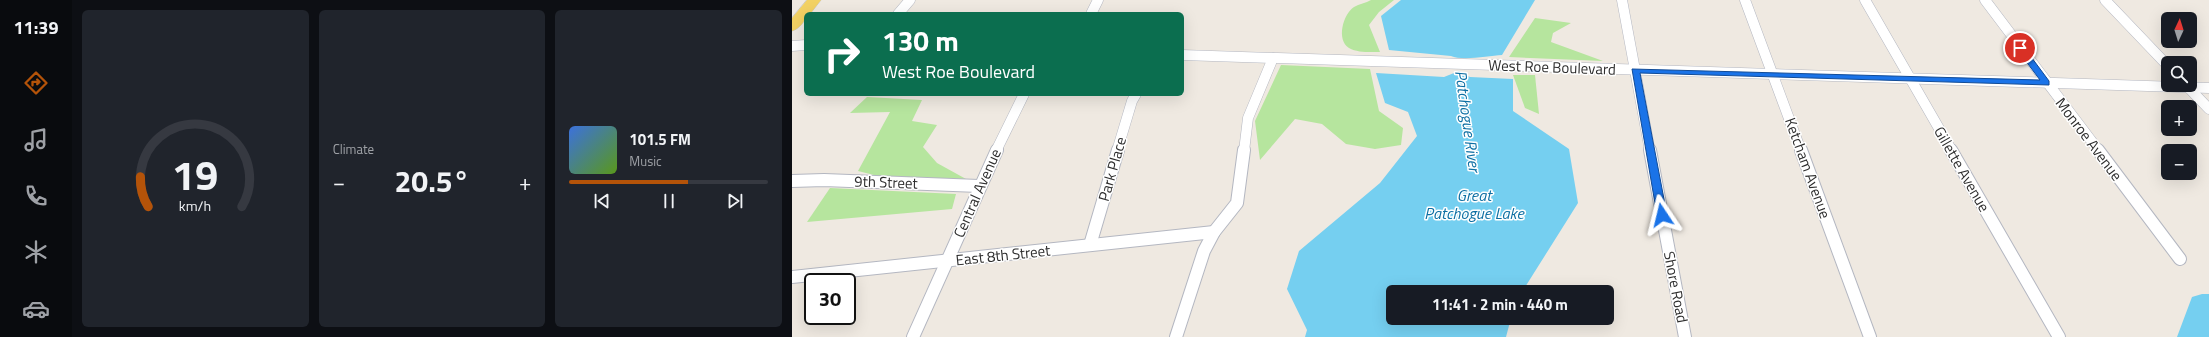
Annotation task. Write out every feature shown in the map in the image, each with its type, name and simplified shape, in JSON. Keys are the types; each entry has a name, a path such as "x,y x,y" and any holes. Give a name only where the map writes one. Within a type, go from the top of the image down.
{"main road":[{"path":"804,12 814,0"},
{"path":"792,27 804,12"}],"street":[{"path":"900,12 910,0"},
{"path":"1092,12 1098,0"},
{"name":"Shore Road","path":"1622,0 1685,337"},
{"name":"Ketcham Avenue","path":"1745,0 1870,337"},
{"name":"Gillette Avenue","path":"1865,0 2059,337"},
{"name":"Monroe Avenue","path":"1985,0 2180,260"},
{"path":"2106,0 2161,59"},
{"path":"792,46 804,45"},
{"name":"West Roe Boulevard","path":"1184,55 1773,75 2161,85"},
{"path":"1176,337 1204,251 1214,232 1237,203 1248,118 1273,58"},
{"name":"West Roe Boulevard","path":"2197,87 2209,88"},
{"path":"2193,92 2209,109"},
{"name":"Central Avenue","path":"913,337 979,186 1023,96"},
{"name":"Park Place","path":"1090,245 1132,101 1135,96"},
{"name":"9th Street","path":"792,181 836,180 979,186"},
{"name":"East 8th Street","path":"792,277 1214,232"}],"green space":[{"path":"1371,0 1394,0 1379,12 1369,25 1380,52 1356,51 1349,48 1345,44 1342,27 1350,10"},
{"path":"1535,18 1571,23 1553,33 1551,42 1603,61 1509,57"},
{"path":"1281,65 1370,69 1379,111 1403,128 1401,145 1375,149 1346,144 1322,124 1295,119 1260,160 1255,121"},
{"path":"1513,75 1535,75 1539,114 1525,108"},
{"path":"867,97 922,100 912,121 937,125 923,147 937,163 966,179 878,176 858,171 890,112 850,113"},
{"path":"830,188 956,194 952,209 807,222"}],"water":[{"path":"1401,0 1535,0 1502,55 1462,58 1389,50 1381,16"},
{"name":"Great Patchogue Lake","path":"1459,71 1470,77 1513,79 1513,111 1569,149 1578,203 1526,285 1386,285 1386,325 1509,325 1506,337 1305,337 1307,330 1287,289 1299,251 1380,183 1417,136 1408,112 1385,103 1376,73 1444,77"},
{"path":"2202,294 2209,294 2209,337 2177,337 2192,297"}],"route":[{"path":"1662,215 1635,70 2047,83 2020,48"}],"water label":[{"name":"Patchogue River","path":"1468,121"}]}
